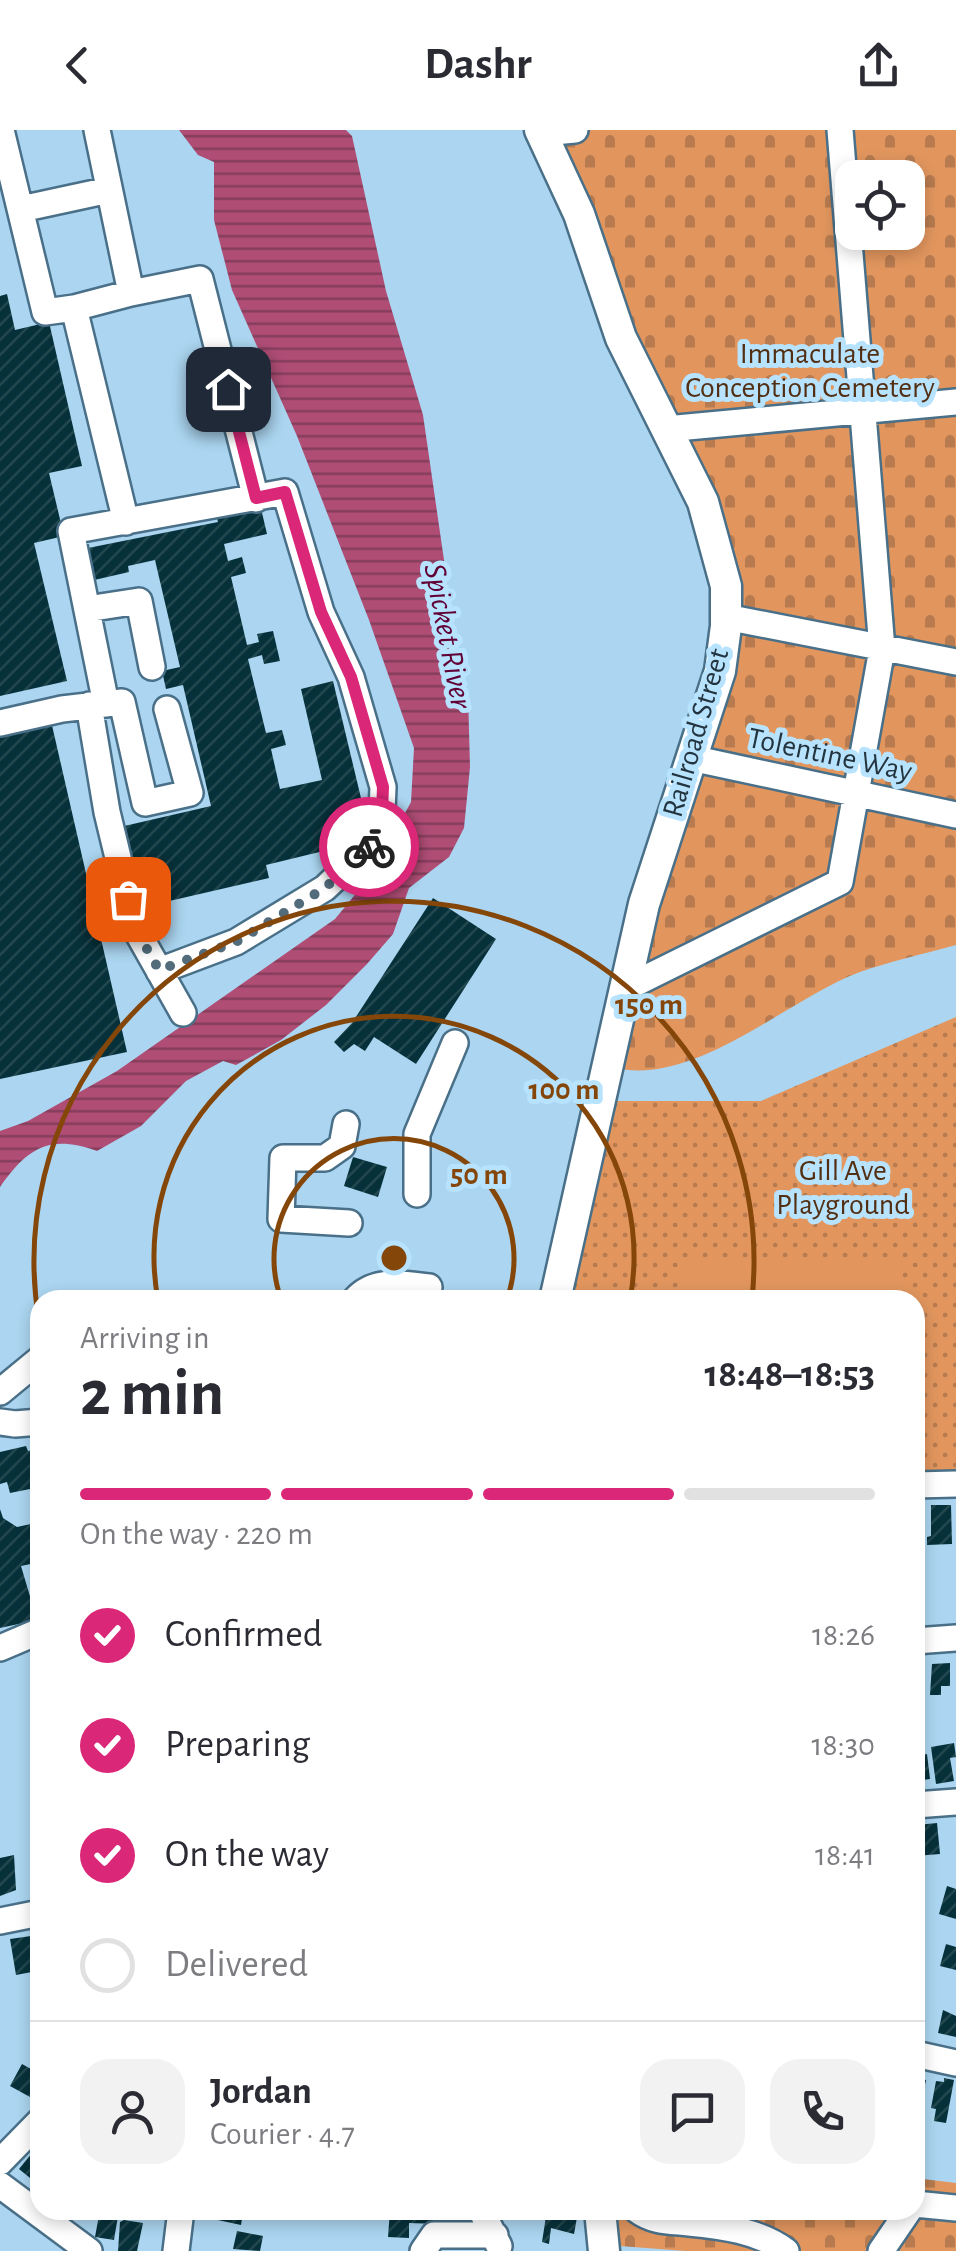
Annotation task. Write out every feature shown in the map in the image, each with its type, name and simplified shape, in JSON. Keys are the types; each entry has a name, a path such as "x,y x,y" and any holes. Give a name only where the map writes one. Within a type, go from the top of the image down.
{"main road":[{"name":"Railroad Street","path":"541,132 579,214 621,338 703,502 726,586 720,671 644,904 557,1290"},
{"path":"601,2220 604,2251"}],"street":[{"path":"1,130 45,312 200,279 256,498"},
{"path":"97,130 131,293"},
{"path":"541,132 575,130"},
{"path":"624,989 840,882 882,649 840,130"},
{"path":"21,209 110,190"},
{"path":"74,308 126,522"},
{"path":"666,429 956,402"},
{"path":"159,970 236,942 266,924 325,888 381,836 383,787 351,677 321,612 285,492 72,531 87,609 107,812 135,928 159,970 183,1012"},
{"path":"87,609 139,601 152,668"},
{"path":"726,617 956,662"},
{"path":"0,724 122,702 145,803 190,793 167,708"},
{"name":"Tolentine Way","path":"691,758 956,815"},
{"path":"417,1194 417,1134 455,1043"},
{"path":"346,1124 342,1146 325,1158 283,1158 281,1219 348,1222"},
{"path":"366,1290 389,1283 429,1288"},
{"path":"0,1392 30,1367"},
{"path":"0,1422 30,1423"},
{"path":"925,1484 956,1484"},
{"path":"0,1648 30,1635"},
{"path":"925,1640 956,1638"},
{"path":"925,1804 956,1802"},
{"path":"0,1920 30,1915"},
{"path":"925,2056 956,2063"},
{"path":"0,2162 30,2130"},
{"path":"0,2186 30,2208"},
{"path":"925,2205 956,2208"},
{"path":"47,2220 89,2251"},
{"path":"176,2251 180,2220"},
{"path":"486,2220 498,2243"},
{"path":"658,2220 740,2230 786,2251"},
{"path":"882,2251 902,2220"},
{"path":"422,2251 434,2236 498,2243"}],"green space":[{"name":"Immaculate Conception Cemetery","path":"551,130 956,130 956,945 860,972 709,1053 646,1070 615,1068 655,896 736,646 667,413"},
{"name":"Gill Ave Playground","path":"956,1017 956,1476 925,1476 925,1290 569,1290 613,1101 761,1101"},
{"path":"898,1260 898,1290 678,1290 678,1262"},
{"path":"925,2179 956,2183 956,2251 685,2251 620,2246 619,2220 925,2220"}],"water":[{"name":"Spicket River","path":"179,130 346,130 352,136 386,291 423,415 456,643 468,693 470,767 464,828 449,857 409,888 393,934 326,1005 281,1040 236,1065 223,1061 186,1081 141,1126 97,1151 66,1144 41,1148 20,1162 0,1187 0,1131 28,1121 117,1071 335,919 372,874 411,802 414,748 297,436 232,290 214,220 214,162 198,155"}],"building":[{"path":"7,294 15,330 49,322 82,466 49,473 64,536 34,543 67,681 0,696 0,296"},
{"path":"259,500 267,534 224,544 228,561 242,557 246,573 231,577 247,645 259,642 257,634 273,631 280,661 264,664 262,655 248,659 266,733 282,730 286,745 271,749 280,789 322,780 301,689 333,681 366,819 336,827 340,847 266,865 269,878 139,908 120,827 211,806 183,685 166,689 162,671 180,667 155,560 128,566 129,572 90,581 83,549 218,522 215,510"},
{"path":"51,721 127,1052 0,1079 0,731"},
{"path":"433,898 496,939 416,1064 374,1037 365,1051 354,1044 344,1052 334,1042 352,1023"},
{"path":"353,1157 387,1167 378,1197 344,1186"},
{"path":"26,1446 30,1451 30,1489 10,1493 7,1482 0,1484 0,1452"},
{"path":"931,1505 951,1505 952,1544 927,1545 927,1537 931,1536"},
{"path":"0,1509 3,1518 17,1527 30,1524 30,1564 21,1566 30,1596 30,1622 0,1628"},
{"path":"950,1663 950,1686 941,1686 941,1695 930,1695 932,1664"},
{"path":"954,1743 956,1757 950,1758 954,1781 936,1784 931,1747"},
{"path":"925,1754 930,1779 925,1780"},
{"path":"937,1823 940,1854 925,1855 925,1824"},
{"path":"14,1855 16,1890 0,1896 0,1858"},
{"path":"947,1886 956,1889 956,1919 939,1914"},
{"path":"30,1936 30,1972 16,1975 10,1939"},
{"path":"946,1944 956,1947 956,1970 940,1966"},
{"path":"943,2010 956,2016 956,2037 938,2033"},
{"path":"22,2064 30,2068 30,2097 10,2086"},
{"path":"944,2078 954,2080 946,2123 934,2121 936,2109 931,2108 936,2081 944,2082"},
{"path":"30,2155 30,2178 19,2169"},
{"path":"98,2220 117,2220 114,2240 95,2237"},
{"path":"389,2220 468,2220 468,2225 409,2223 409,2238 388,2237"},
{"path":"545,2220 577,2220 574,2234 551,2228 549,2244 542,2242"},
{"path":"120,2222 143,2223 137,2251 118,2251"},
{"path":"237,2231 263,2236 260,2251 233,2249"}],"way so far":[{"path":"128,899 135,928 159,970 236,942 325,888 369,847"}],"route":[{"path":"228,389 256,498 285,492 321,612 351,677 383,787 381,836 369,847"}]}
